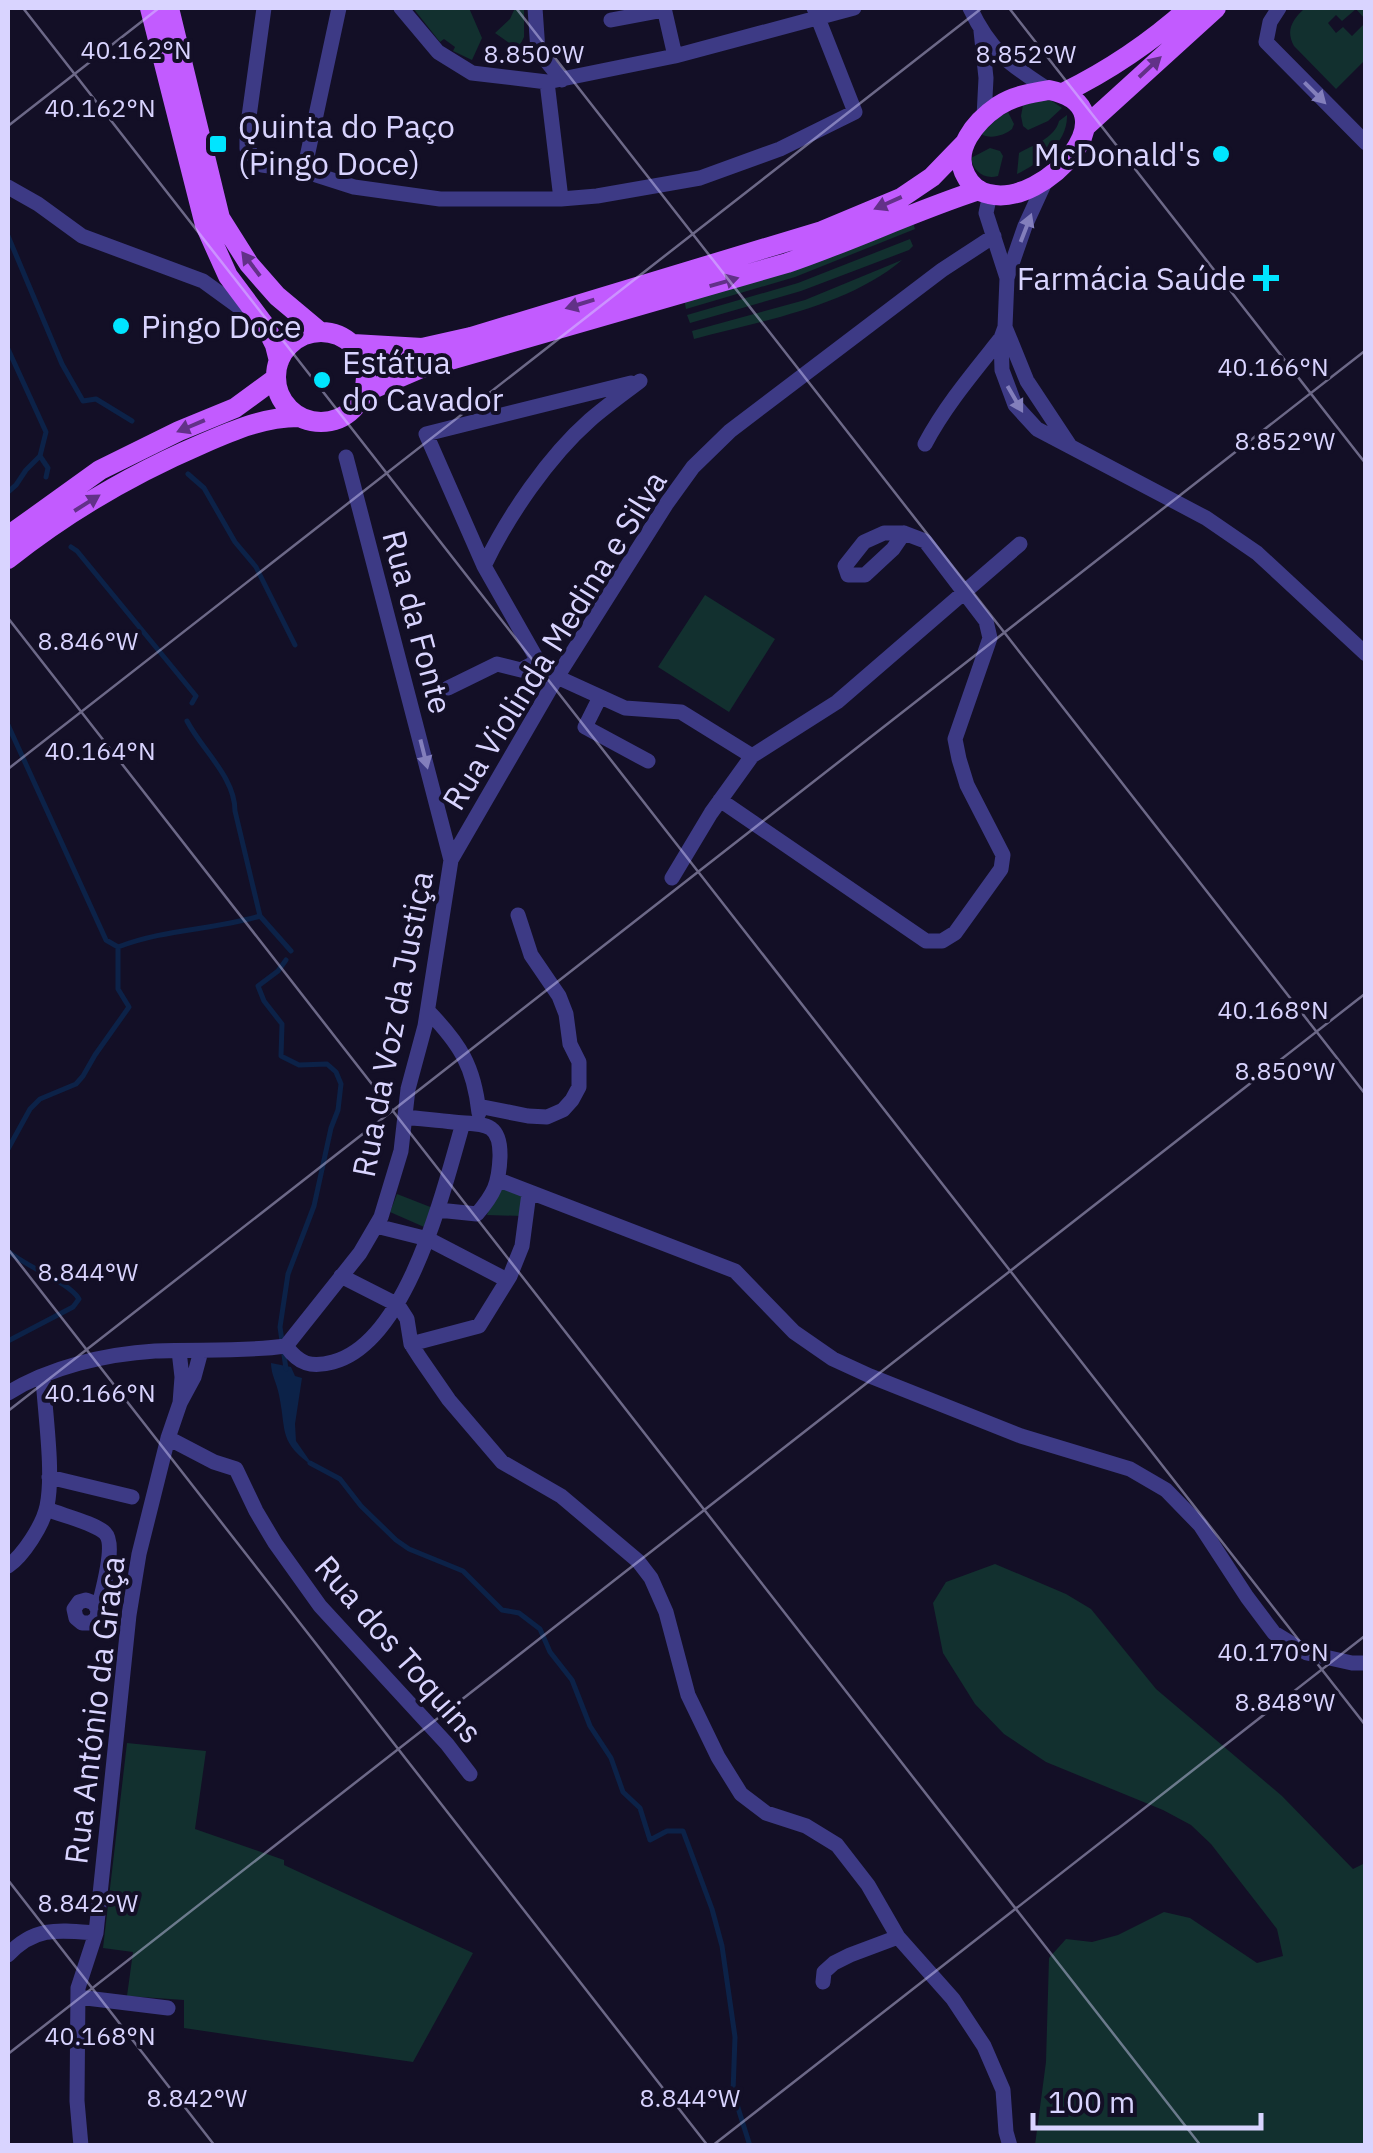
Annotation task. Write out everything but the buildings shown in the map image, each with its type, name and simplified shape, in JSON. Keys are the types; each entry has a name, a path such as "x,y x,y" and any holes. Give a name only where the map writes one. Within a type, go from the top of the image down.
{"main road":[{"path":"150,8 206,226 228,276 275,345 279,394 299,417"},
{"path":"169,8 220,218 249,264 277,296 320,332"},
{"path":"352,344 422,348 822,232 901,198 932,177 999,106 1016,97 1056,91 1103,74 1189,8"},
{"path":"1085,128 1216,8"},
{"path":"964,144 960,158 963,172 971,184 984,192 997,196 1012,193 1047,178 1074,154 1085,128 1083,113 1075,101 1056,91"},
{"path":"364,394 418,369 808,256 945,200 984,192"},
{"path":"8,536 100,470 178,431 236,408 277,370 286,349 307,334 320,332 343,337 366,367 364,394 342,418 313,422 278,417 242,426 150,467 81,506 8,559"}],"street":[{"path":"264,8 247,132 247,149 262,164 304,171 354,188 440,199 561,200 700,178 780,148 855,112 816,12"},
{"path":"304,171 339,8"},
{"path":"402,8 438,52 472,73 554,81 675,56 816,12 854,8"},
{"path":"535,8 538,51 554,81 561,200"},
{"path":"1279,8 1270,22 1266,42 1366,143"},
{"path":"611,20 664,9 675,56"},
{"path":"975,10 986,78 984,118"},
{"path":"981,31 1009,65 1056,91"},
{"path":"1047,178 1007,278 1003,333 1027,381 1071,447 1206,518 1257,553 1366,654"},
{"path":"8,187 82,236 203,281 266,327"},
{"path":"984,192 986,214 1007,278"},
{"name":"Rua Violinda Medina e Silva","path":"451,860 557,677 694,467 730,430 942,270 994,236"},
{"path":"925,444 1003,333"},
{"path":"484,566 498,536 540,476 588,422 640,381 426,434 484,566 538,661 557,677 625,708 681,712 752,756"},
{"name":"Rua da Fonte","path":"346,457 451,860"},
{"path":"720,800 926,941 942,941 955,933 1001,869 1003,856 967,785 955,738 990,638 986,622 925,541 904,533"},
{"path":"672,878 752,756 836,702 1020,544"},
{"path":"448,688 497,664 521,670 538,661"},
{"path":"600,697 584,726 648,761"},
{"name":"Rua da Voz da Justiça","path":"286,1346 360,1253 381,1217 402,1151 408,1090 428,1011 451,860"},
{"path":"405,1118 547,1117 563,1110 580,1087 579,1062 570,1044 566,1014 531,955 518,914"},
{"path":"8,1393 72,1365 140,1352 248,1351 286,1346 295,1358 321,1364 338,1361 369,1340 398,1304 428,1240 473,1117 476,1086 470,1067 448,1032 428,1011"},
{"path":"438,1210 477,1214 499,1180 500,1145 490,1128 473,1117"},
{"path":"499,1180 734,1270 794,1332 833,1359 870,1376 1020,1436 1130,1469 1166,1490 1200,1525 1274,1633 1307,1653 1366,1663"},
{"path":"412,1344 479,1326 522,1246 529,1192"},
{"path":"376,1226 428,1240 507,1280"},
{"path":"341,1276 398,1304 407,1319 412,1344 449,1400 502,1462 561,1496 638,1561 651,1578 666,1612 688,1696 718,1758 741,1794 766,1813 806,1826 837,1845 868,1885 898,1937 953,1998 984,2046 1003,2090 1010,2146"},
{"name":"Rua António da Graça","path":"179,1351 180,1402"},
{"name":"Rua António da Graça","path":"82,2146 77,2101 78,1988 96,1932 129,1615 139,1554 168,1438 180,1402 194,1378 201,1351"},
{"path":"8,1566 24,1553 46,1509 43,1377"},
{"name":"Rua dos Toquins","path":"168,1438 236,1469 275,1543 320,1606 470,1774"},
{"path":"48,1477 132,1497"},
{"path":"46,1509 108,1536 111,1546 98,1610"},
{"path":"8,1956 18,1944 36,1934 56,1930 96,1932"},
{"path":"823,1982 824,1972 834,1963 898,1937"},
{"path":"78,1997 168,2008"}],"green space":[{"path":"413,8 469,8 482,38 472,60 453,51 455,47 444,39 440,42"},
{"path":"515,8 524,8 524,37 518,49 495,33"},
{"path":"1305,8 1365,8 1365,19 1356,9 1342,21 1336,15 1328,23 1336,33 1343,27 1352,36 1365,23 1365,60 1336,89 1291,40 1292,25"},
{"path":"1044,100 1062,108 1048,121 1028,130 1021,116 1023,105"},
{"path":"1008,112 1014,124 1012,129 997,136 981,134 999,117"},
{"path":"1067,115 1058,143 1017,174 1019,153 1048,136"},
{"path":"990,148 1003,156 998,176 993,177 977,170 971,158"},
{"path":"912,220 915,229 795,277 686,309 684,299"},
{"path":"910,239 913,246 909,250 801,291 690,323 687,315 798,283"},
{"path":"902,260 880,276 830,300 694,339 692,331 805,300"},
{"path":"705,595 775,639 729,712 658,667"},
{"path":"499,1180 529,1193 522,1216 487,1215"},
{"path":"397,1194 438,1210 431,1230 390,1212"},
{"path":"995,1564 1091,1609 1156,1689 1282,1796 1353,1869 1365,1863 1365,2145 1035,2145 1046,2062 1049,1958 1066,1939 1092,1942 1118,1935 1164,1912 1190,1918 1257,1963 1283,1956 1277,1929 1211,1844 1191,1825 1046,1762 1004,1734 975,1704 943,1653 933,1603 946,1582"},
{"path":"127,1743 206,1751 195,1829 284,1860 284,1865 473,1953 413,2062 184,2028 184,2000 127,1996 133,1952 103,1948"}],"water":[{"path":"271,1363 291,1367 295,1376 302,1378 296,1441 314,1467 294,1450 286,1436"}],"waterway":[{"path":"8,236 62,364 83,401 96,399 132,421"},
{"path":"8,349 46,432 40,456 8,492"},
{"path":"40,456 48,468 46,477"},
{"path":"188,474 204,488 235,542 256,567 295,645"},
{"path":"71,547 196,696 192,703"},
{"path":"187,721 230,787 260,916"},
{"path":"8,725 106,940 118,947 260,916 291,951"},
{"path":"8,1149 30,1109 40,1099 76,1084 83,1076 129,1007 118,989 118,947"},
{"path":"286,960 258,986 282,1024 281,1056 299,1065 327,1064 341,1084 314,1206 288,1274 280,1327 286,1369"},
{"path":"8,1251 79,1299 73,1307 8,1341"},
{"path":"310,1463 340,1479 396,1540 463,1571 502,1610 519,1613 540,1629 550,1652 572,1680 590,1726 611,1758 623,1792 640,1808 650,1840 667,1831 683,1831 722,1946 735,2037 733,2092 750,2146"}],"place":[{"name":"Quinta do Paço (Pingo Doce)","path":"218,144"},
{"name":"McDonald's","path":"1221,154"},
{"name":"Farmácia Saúde","path":"1266,278"},
{"name":"Pingo Doce","path":"121,326"},
{"name":"Estátua do Cavador","path":"322,380"}]}
